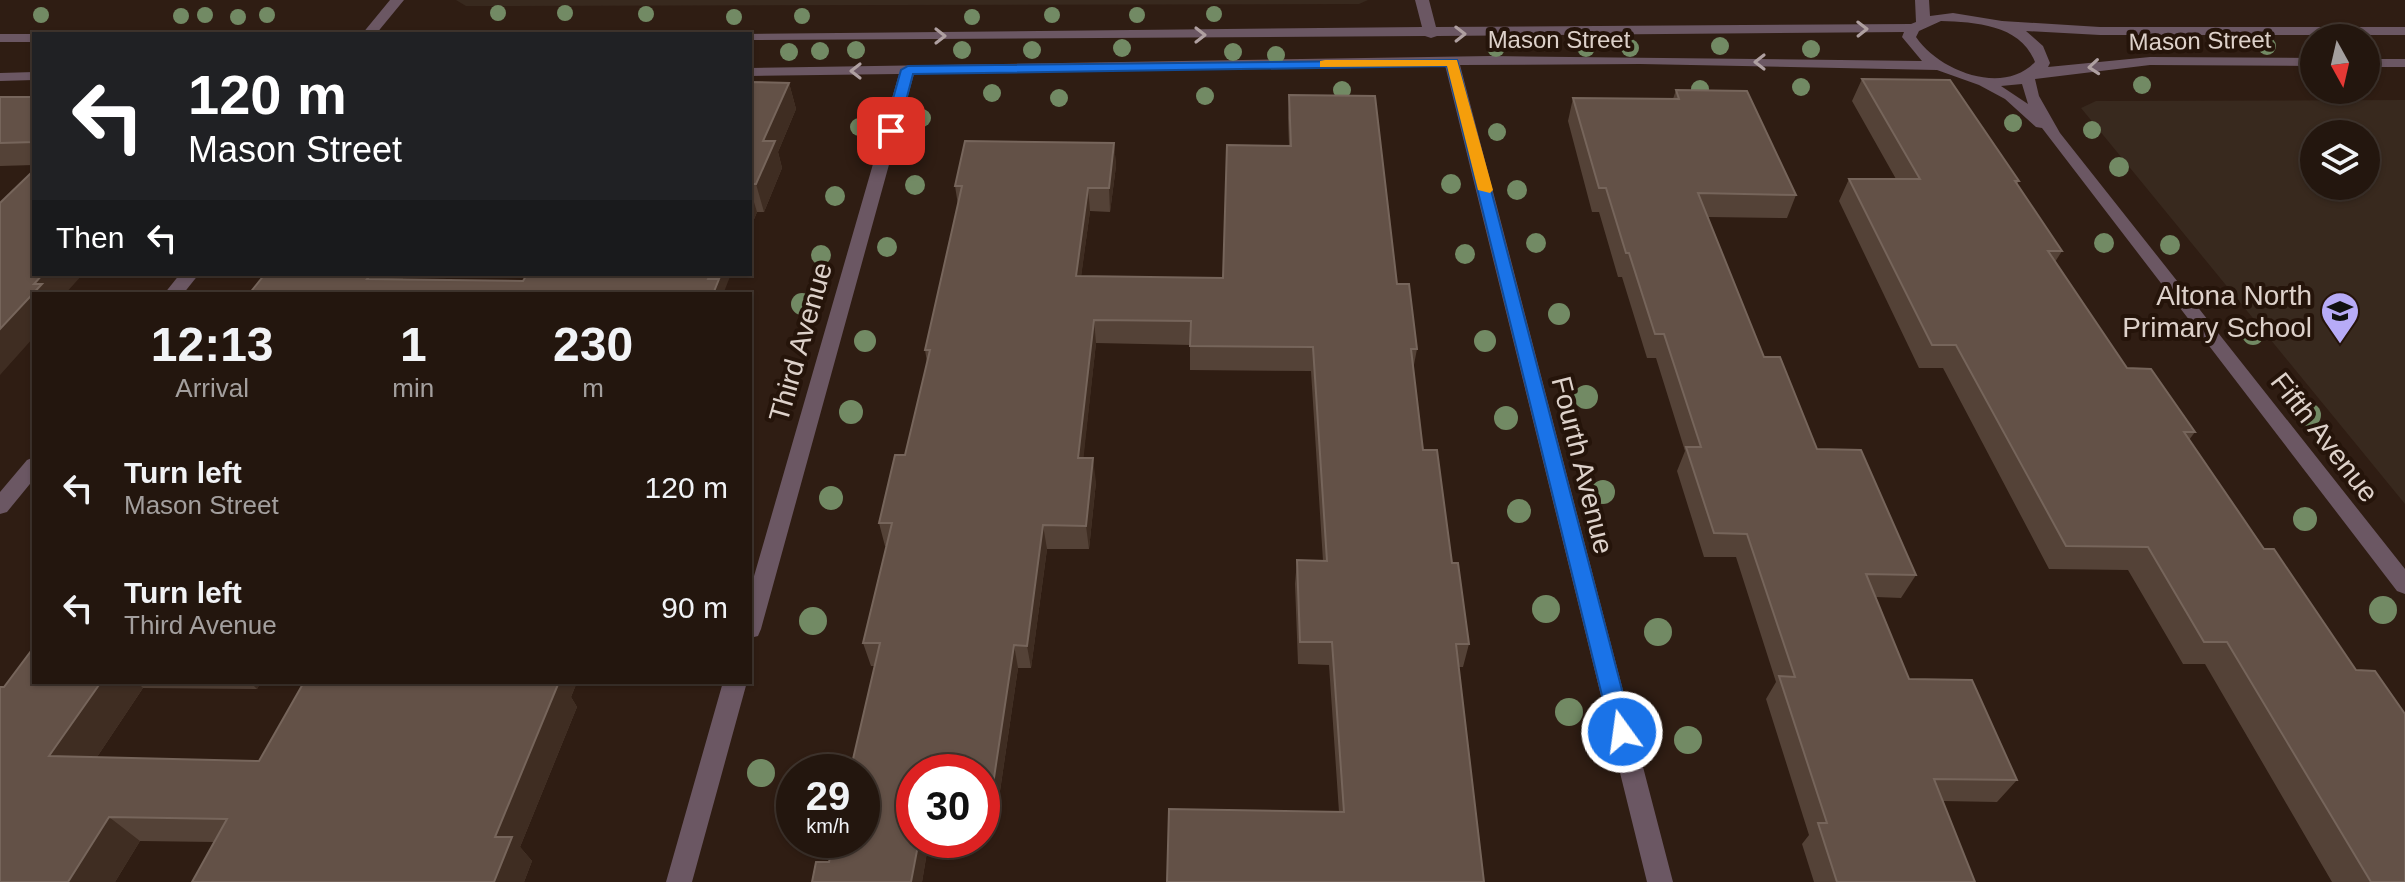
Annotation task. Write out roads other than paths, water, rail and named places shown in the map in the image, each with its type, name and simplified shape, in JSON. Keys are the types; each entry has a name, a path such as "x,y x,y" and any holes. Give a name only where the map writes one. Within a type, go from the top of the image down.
{"street":[{"path":"371,32 397,0"},
{"path":"1422,0 1431,34"},
{"path":"1922,0 1918,25 1909,37 1913,48 1936,66 1973,79"},
{"path":"1941,0 1980,20 2000,25"},
{"name":"Mason Street","path":"752,36 1431,34 1918,25 1949,17 1980,20"},
{"name":"Mason Street","path":"2000,25 2100,31 2405,31"},
{"name":"Fifth Avenue","path":"2000,25 2018,33 2041,53 2043,63 2033,75 2031,96 2053,135 2405,585"},
{"path":"0,38 32,38"},
{"name":"Mason Street","path":"1973,79 2011,81 2033,75 2150,61 2300,62"},
{"name":"Mason Street","path":"752,72 1452,62 1838,62 1936,66"},
{"name":"Fourth Avenue","path":"1452,62 1660,882"},
{"path":"2380,63 2405,63"},
{"name":"Third Avenue","path":"752,622 908,70"},
{"path":"0,77 32,76"},
{"name":"Fifth Avenue","path":"1973,79 2010,96 2053,135"},
{"path":"175,292 188,276"},
{"path":"0,506 32,467"},
{"path":"679,882 734,684"}],"place":[{"name":"Altona North Primary School","path":"2340,345"}]}
